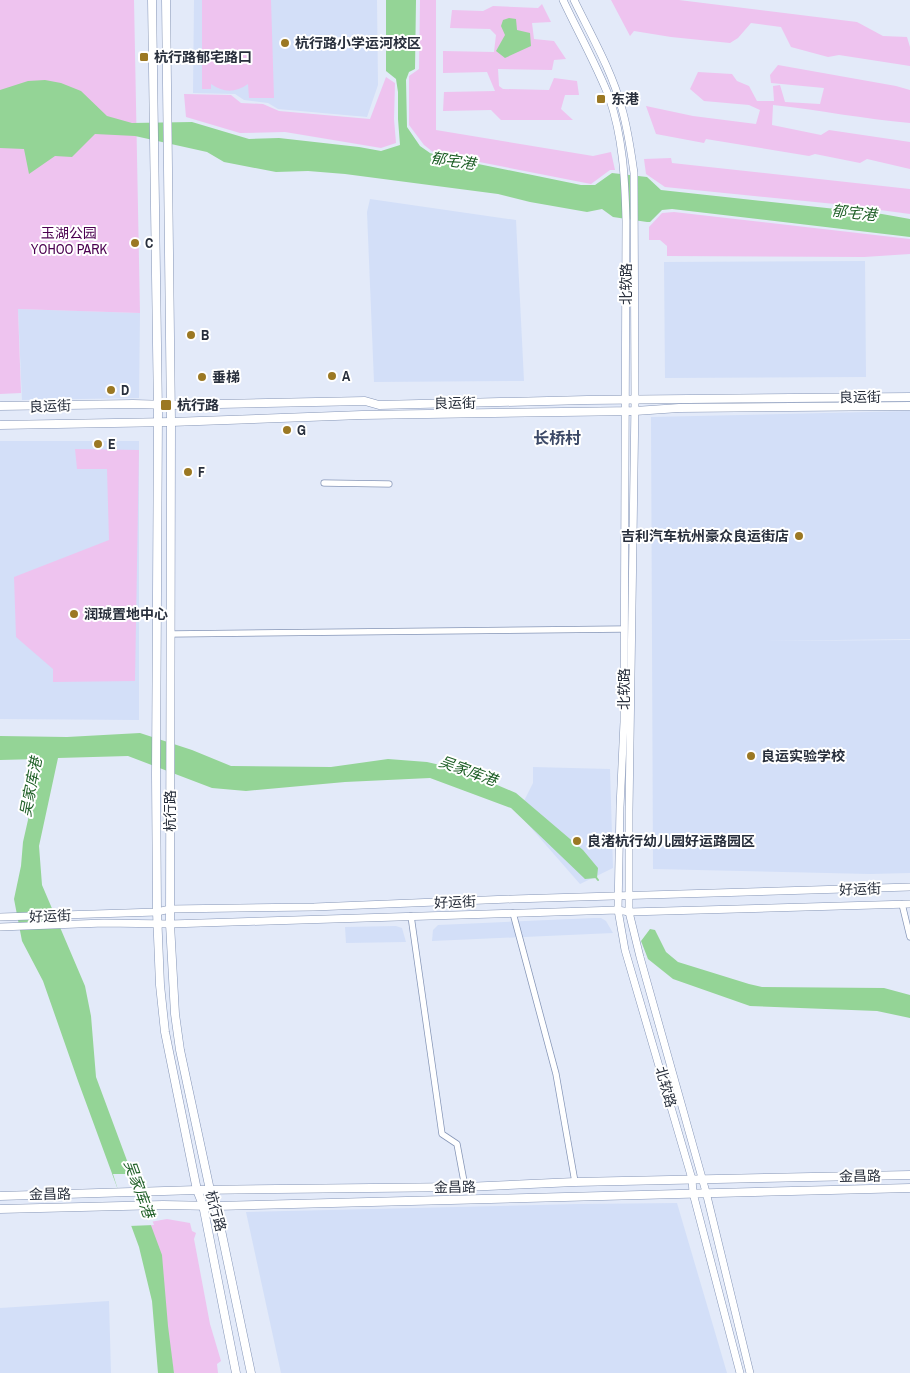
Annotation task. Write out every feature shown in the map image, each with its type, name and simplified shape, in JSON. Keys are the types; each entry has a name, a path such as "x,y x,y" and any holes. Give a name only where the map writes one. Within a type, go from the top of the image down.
{"main road":[{"name":"杭行路","path":"152,0 158,405 156,775 157,912 160,985 165,1032 197,1190 203,1205 236,1373"},
{"name":"杭行路","path":"166,0 171,405 170,924 174,1014 210,1190 216,1206 251,1373"},
{"name":"良运街","path":"0,406 365,401 379,405 910,397"},
{"name":"良运街","path":"0,424 171,422 362,415 635,411 679,408 910,406"},
{"name":"金昌路","path":"0,1196 197,1190 465,1187 576,1182 910,1175"},
{"name":"金昌路","path":"0,1209 163,1205 216,1206 910,1188"}],"street":[{"name":"北软路","path":"563,0 609,97 618,128 630,222 635,411 629,912 706,1192 750,1373"},
{"name":"北软路","path":"574,0 612,78 629,139 634,173 630,222 626,400 624,722 618,910 625,950 692,1179 693,1194 740,1373"},
{"path":"324,483 389,484"},
{"path":"171,634 624,629"},
{"name":"好运街","path":"0,917 157,912 170,909 314,907 910,887"},
{"path":"902,904 910,937"},
{"name":"好运街","path":"0,927 910,904"},
{"path":"513,913 556,1074 576,1182"},
{"path":"411,916 442,1134 457,1144 465,1187"}],"shaded area":[{"name":"杭行路小学运河校区","path":"194,0 377,0 378,85 367,117 278,109 268,103 244,100 235,94 193,93"},
{"path":"370,199 516,220 524,381 374,382 367,212"},
{"path":"865,261 866,377 665,378 664,262"},
{"path":"18,309 140,313 139,398 22,400"},
{"path":"910,411 910,639 759,641 910,640 910,873 870,874 653,869 651,417"},
{"path":"0,441 139,441 139,720 0,719"},
{"name":"良渚杭行幼儿园好运路园区","path":"533,767 610,769 613,868 580,884 518,813 533,783"},
{"path":"601,918 606,921 613,933 432,941 433,930 438,925"},
{"path":"396,926 402,928 406,942 346,943 345,927"},
{"path":"677,1203 727,1373 281,1373 246,1212 578,1204"},
{"path":"109,1301 111,1373 0,1373 0,1308"}],"green space":[{"name":"玉湖公园 YOHOO PARK","path":"0,0 134,0 140,313 18,309 21,393 0,394"},
{"path":"202,0 271,0 274,98 249,98 248,84 230,91 220,89 211,84 211,89 202,89"},
{"path":"420,0 436,0 436,130 593,156 611,152 615,170 610,170 591,184 449,156 433,152 424,145 409,125 409,76 419,69"},
{"path":"611,0 679,0 857,22 883,36 907,37 910,47 910,66 839,55 828,57 791,47 781,27 751,23 738,38 730,43 634,31 630,36"},
{"path":"542,4 551,22 532,23 534,39 554,41 566,59 554,60 552,70 498,69 499,86 503,89 549,90 554,78 577,81 579,95 565,95 561,109 573,120 501,120 491,110 443,111 444,92 495,91 487,72 443,73 443,51 494,52 496,35 490,29 450,28 452,10 483,11 493,6 538,8"},
{"path":"778,65 910,90 910,123 773,105 772,125 821,135 829,130 910,142 910,169 867,159 860,163 815,154 809,156 706,139 704,143 656,134 646,106 693,116 756,124 760,110 749,105 704,101 690,89 698,72 732,74 737,81 749,86 757,101 774,101 773,86 780,85 785,102 820,104 824,88 771,83 770,75"},
{"path":"386,77 395,83 394,119 396,143 381,148 285,132 240,133 186,117 184,94 231,95 241,103 263,104 279,111 370,119"},
{"path":"671,158 672,163 910,189 910,214 835,204 665,187 646,174 644,159"},
{"path":"674,212 910,239 910,254 864,257 667,256 667,246 660,240 649,240 649,227 662,213"},
{"path":"75,449 139,450 135,681 53,682 53,669 16,637 14,577 109,540 107,469 77,469"},
{"path":"167,1219 190,1223 192,1231 196,1233 194,1239 210,1324 221,1361 217,1364 218,1373 174,1373 150,1222"}],"water":[{"name":"郁宅港","path":"386,0 416,0 415,69 409,72 406,80 407,127 420,146 430,153 581,185 595,185 612,173 647,177 661,190 882,214 910,219 910,237 672,209 662,210 650,222 647,222 613,217 602,209 587,212 498,194 345,174 308,171 276,172 224,162 207,152 135,136 95,134 72,157 55,156 29,174 24,149 0,148 0,90 28,81 45,80 61,83 81,91 107,116 132,123 192,122 249,139 279,138 381,151 400,145 396,79 386,71"},
{"path":"509,18 516,19 517,30 530,33 531,46 505,58 496,51 505,35 501,26 503,20"},
{"path":"140,733 192,750 231,766 331,767 388,759 427,762 462,770 516,793 583,850 598,868 597,878 585,879 511,808 430,778 345,782 246,791 212,788 128,756 58,758 39,846 42,885 85,986 91,1016 96,1077 162,1255 174,1373 158,1373 152,1301 139,1247 43,981 22,941 14,899 39,759 0,760 0,736 67,737"},
{"path":"650,929 655,930 666,952 678,962 762,987 884,988 910,995 910,1018 877,1011 750,1006 673,979 648,959 641,941"}],"pier":[{"path":"113,1174 135,1174 154,1225 129,1226"}],"waterway":[{"name":"吴家库港","path":"595,876 598,880"}],"place":[{"name":"杭行路小学运河校区","path":"285,43"},
{"name":"杭行路郁宅路口","path":"144,57"},
{"name":"东港","path":"601,99"},
{"name":"C","path":"135,243"},
{"name":"B","path":"191,335"},
{"name":"A","path":"332,376"},
{"name":"垂梯","path":"202,377"},
{"name":"D","path":"111,390"},
{"name":"杭行路","path":"166,405"},
{"name":"G","path":"287,430"},
{"name":"E","path":"98,444"},
{"name":"F","path":"188,472"},
{"name":"吉利汽车杭州豪众良运街店","path":"799,536"},
{"name":"润珹置地中心","path":"74,614"},
{"name":"良运实验学校","path":"751,756"},
{"name":"良渚杭行幼儿园好运路园区","path":"577,841"}],"district":[{"name":"长桥村","path":"557,438"}]}
